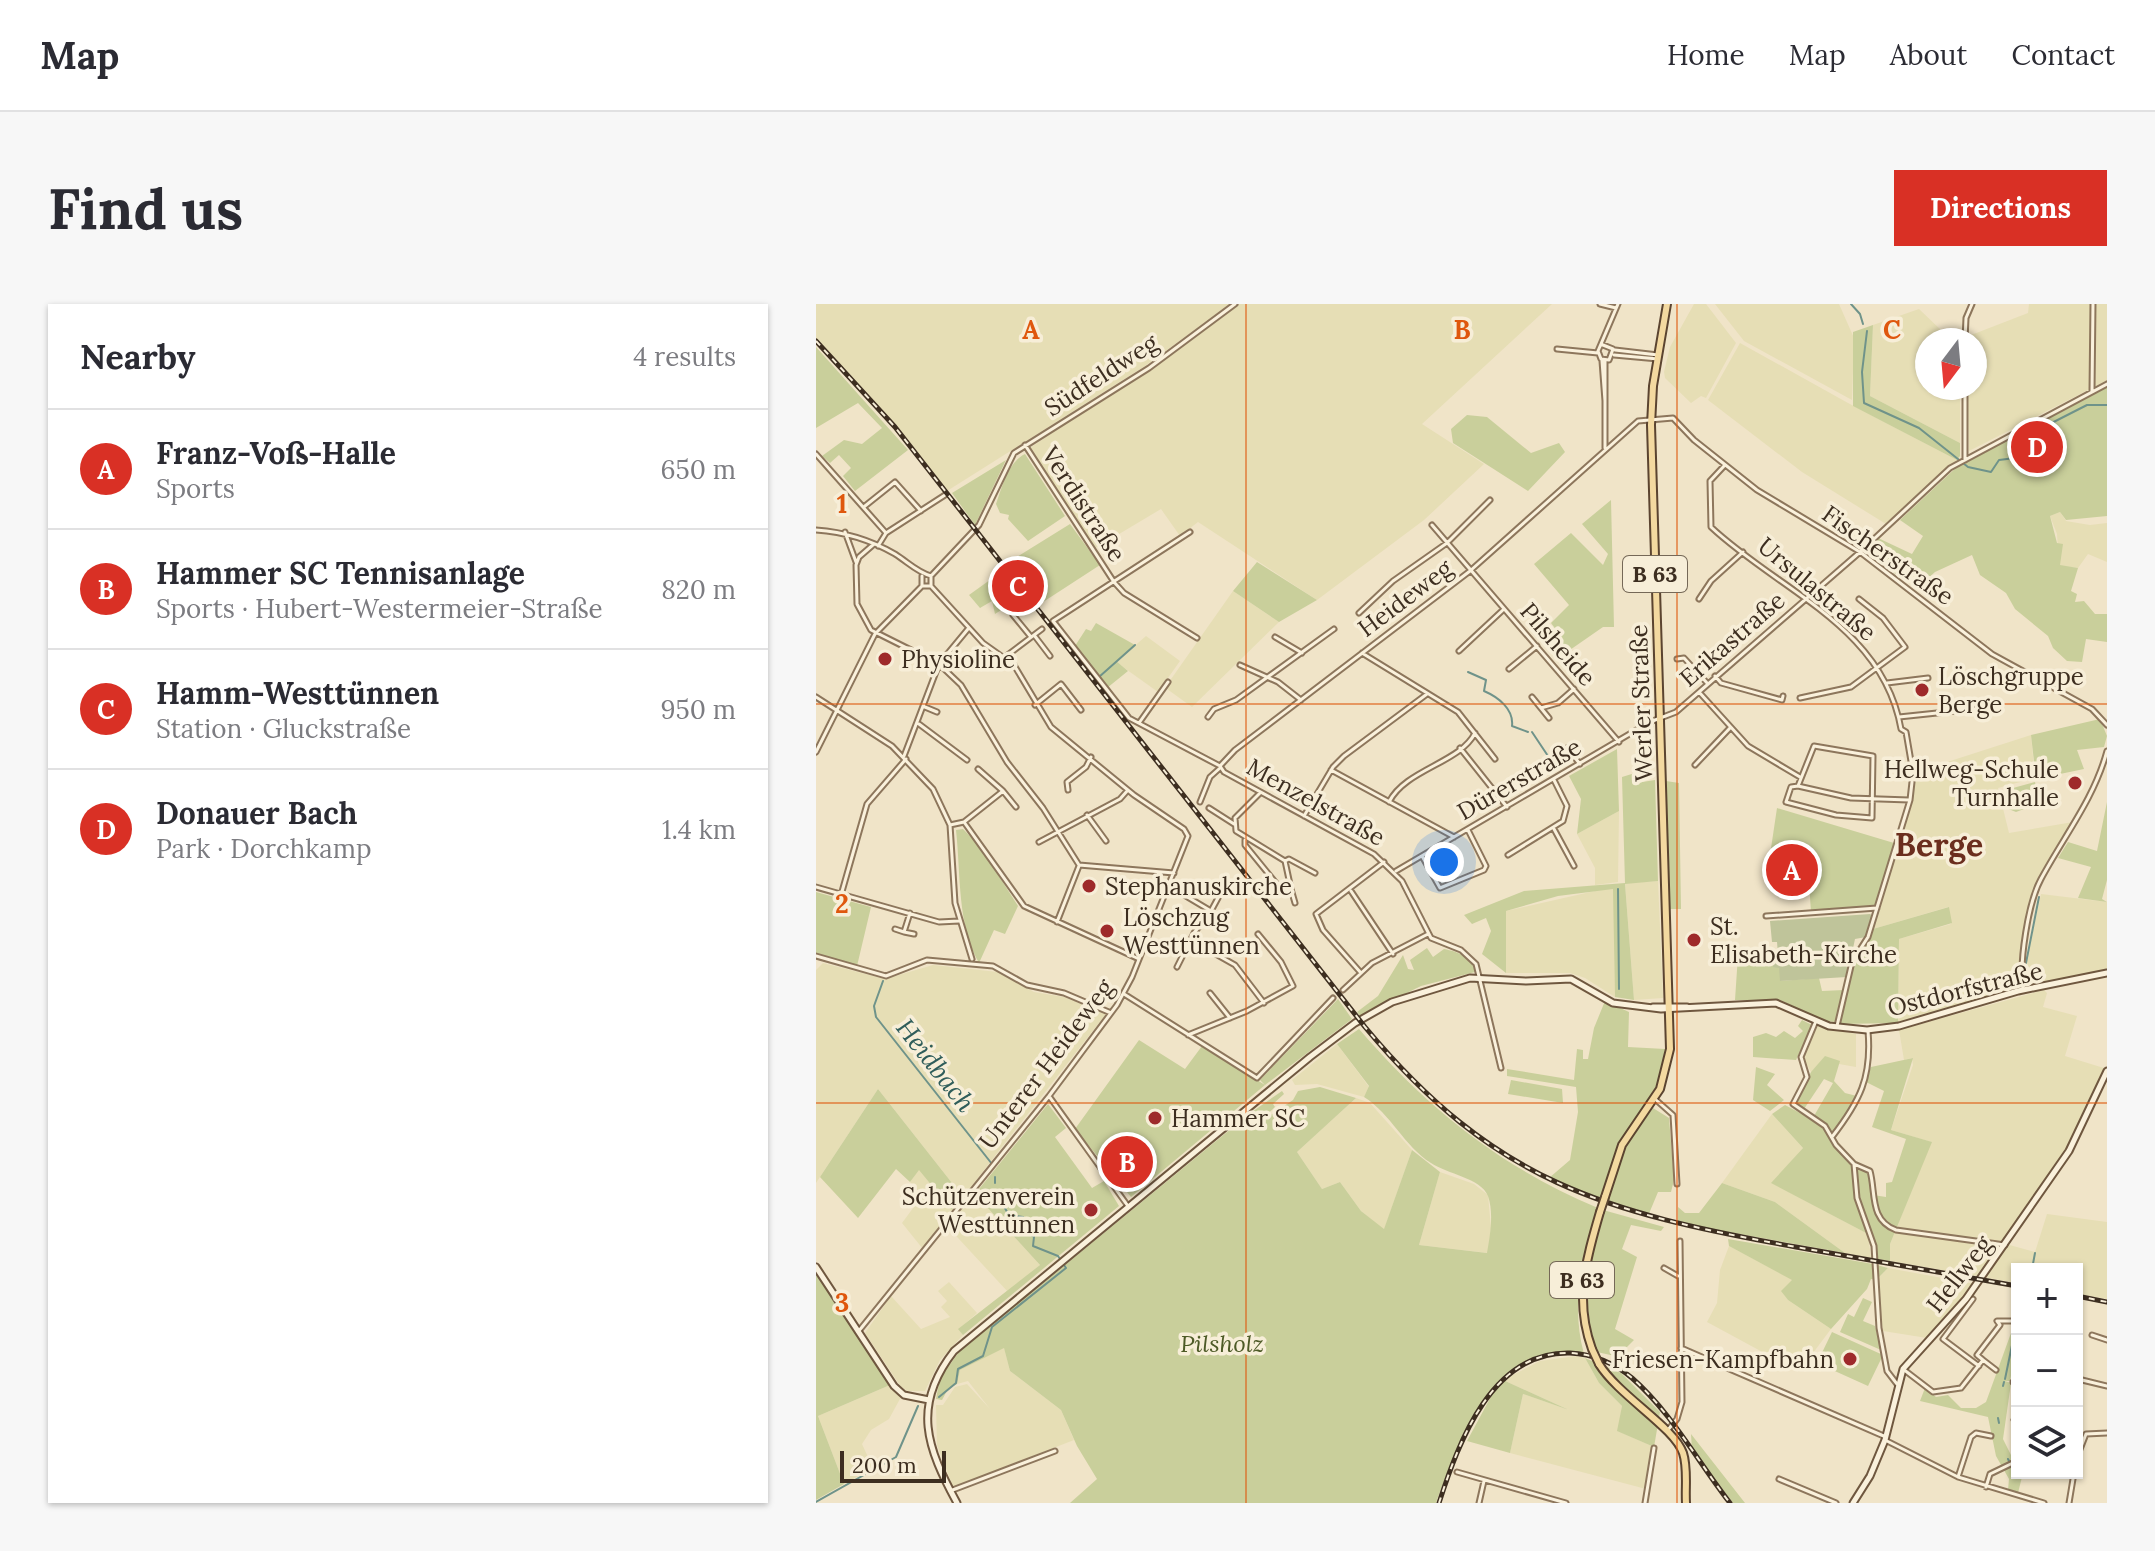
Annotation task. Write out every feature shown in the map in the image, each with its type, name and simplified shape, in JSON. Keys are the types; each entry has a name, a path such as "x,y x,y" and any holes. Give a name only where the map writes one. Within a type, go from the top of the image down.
{"main road":[{"name":"Werler Straße","path":"1667,304 1651,418 1669,1058 1655,1099 1622,1145 1600,1212 1582,1285 1584,1323 1599,1364 1622,1394 1667,1431 1684,1458 1686,1503"},
{"name":"Ostdorfstraße","path":"929,1400 936,1378 954,1351 1060,1262 1355,1023 1417,992 1481,977 1526,981 1571,979 1611,1002 1692,1008 1776,1003 1836,1027 1867,1030 1899,1026 2023,989 2107,973"},
{"name":"Hellweg","path":"1853,1503 1870,1476 1885,1438 1903,1369 1966,1299 2005,1245 2078,1137 2107,1071"},
{"path":"816,1267 897,1389 904,1395 929,1400 930,1447 957,1503"}],"street":[{"name":"Südfeldweg","path":"1025,445 1149,368 1235,304"},
{"path":"1557,349 1598,351 1606,345 1617,306 1600,304"},
{"path":"1966,328 1972,304"},
{"path":"2092,391 2093,304"},
{"path":"1606,345 1614,352 1658,357"},
{"path":"1598,351 1603,360 1605,449"},
{"path":"1603,360 1614,352 1658,357"},
{"path":"1646,358 1656,369"},
{"name":"Erikastraße","path":"1660,717 1676,712 1860,552 1941,474 2107,384"},
{"path":"1962,461 1965,400"},
{"name":"Heideweg","path":"1200,802 1210,777 1220,767 1301,700 1470,571 1638,421 1651,418"},
{"name":"Fischerstraße","path":"1651,418 1673,418 1725,465 1779,504 1860,552 1992,654 2092,709 2107,725"},
{"path":"816,530 845,532 876,545 922,576 931,576 972,535 1006,465 1025,445"},
{"name":"Verdistraße","path":"1025,445 1114,582 1124,593 1197,638"},
{"path":"816,454 886,533"},
{"name":"Ursulastraße","path":"1725,465 1710,481 1708,520 1713,529 1846,631 1878,667 1887,683 1901,729 1906,732 1913,773 1910,800 1868,937 1852,962 1836,1027"},
{"path":"865,506 895,482 921,511"},
{"path":"856,562 886,533 945,495"},
{"path":"1359,613 1393,581 1447,543 1490,500"},
{"name":"Pilsheide","path":"1432,525 1619,742"},
{"path":"845,532 856,562 857,604 875,634 939,664 961,685 1007,762 1059,830 1079,865"},
{"path":"1114,582 1190,532"},
{"path":"1699,599 1711,581 1744,551"},
{"path":"816,752 875,634 922,586 922,576"},
{"path":"931,576 931,586 968,629 1005,657 1019,673 1035,705 1051,727 1128,790 1120,799 1039,842"},
{"name":"Menzelstraße","path":"1114,582 1053,621 1129,718 1385,861 1396,871 1428,934"},
{"path":"922,586 931,586"},
{"path":"1800,698 1851,687 1905,647 1883,618 1859,599"},
{"path":"1459,651 1504,609"},
{"path":"1013,615 1050,656"},
{"path":"841,895 867,804 905,758 939,664 968,629"},
{"path":"1005,657 1042,629"},
{"path":"1208,717 1214,709 1236,700 1334,629"},
{"path":"1275,637 1302,653"},
{"path":"1509,669 1537,646"},
{"path":"1362,653 1458,712 1495,759"},
{"path":"1677,659 1684,658 1708,684"},
{"path":"1240,665 1269,677 1301,700"},
{"path":"1715,676 1721,683 1782,700 1783,696"},
{"path":"1887,683 1928,678"},
{"path":"1139,723 1168,682"},
{"path":"1035,705 1061,684 1081,710"},
{"path":"1541,708 1558,703 1574,689"},
{"path":"1699,692 1755,752 1800,777"},
{"path":"1304,816 1331,770 1344,756 1427,694"},
{"path":"816,697 905,758 933,789 950,825 959,921 972,959"},
{"path":"1532,697 1549,718"},
{"path":"925,707 937,712"},
{"path":"1899,717 1994,707"},
{"name":"Dürerstraße","path":"1396,871 1660,717"},
{"path":"918,724 967,760"},
{"path":"1695,765 1730,728"},
{"path":"1389,802 1402,785 1460,748 1475,733"},
{"path":"1798,786 1814,746 1873,756 1873,800 1873,814 1869,818 1851,817 1786,802 1791,787 1798,786 1830,795 1873,800 1910,800"},
{"path":"1460,748 1507,807"},
{"path":"1567,748 1580,764"},
{"path":"2023,989 2022,959 2039,883 2092,793 2107,751"},
{"path":"1068,790 1065,785 1086,767 1091,757"},
{"path":"978,769 1016,807"},
{"path":"1331,770 1455,838"},
{"path":"1508,855 1554,829 1565,816 1567,806 1554,780"},
{"name":"Unterer Heideweg","path":"858,1332 1049,1096 1124,994 1187,838 1185,830 1128,790"},
{"path":"950,825 964,822 1003,791"},
{"path":"1234,824 1237,816 1260,793"},
{"path":"1209,808 1234,824 1238,835 1245,840 1315,873"},
{"path":"1087,815 1106,841"},
{"path":"964,822 1016,898 1031,910 1139,959"},
{"path":"1554,829 1574,866"},
{"path":"1422,856 1440,888 1484,870 1486,866 1468,830"},
{"path":"1245,840 1245,845 1279,888 1284,893 1291,889"},
{"path":"1285,861 1295,903"},
{"path":"1361,973 1323,930 1316,914 1385,861"},
{"path":"1057,922 1079,865"},
{"path":"1079,865 1174,873"},
{"path":"1177,967 1194,933 1225,885"},
{"path":"1169,886 1211,911"},
{"path":"816,887 939,922 959,921"},
{"path":"1350,890 1393,954"},
{"path":"1766,916 1877,908"},
{"path":"904,932 910,913"},
{"path":"895,929 914,934"},
{"path":"1188,1035 1264,1003 1293,986 1293,981 1258,934"},
{"path":"1343,990 1361,973 1428,934 1435,942 1470,956 1481,977 1501,1068"},
{"path":"1212,952 1235,965 1264,1003"},
{"path":"816,956 886,976 927,960 993,966 1027,985 1064,993 1111,1013"},
{"path":"1485,994 1488,984 1497,978"},
{"path":"1210,993 1230,1018"},
{"path":"1124,994 1257,1078 1333,998"},
{"path":"1816,1021 1801,1057 1807,1077 1793,1104 1820,1122 1854,1164 1872,1174 1874,1205 1890,1228 2005,1245"},
{"path":"1832,1137 1850,1113 1868,1075 1867,1030"},
{"path":"1049,1096 1128,1206"},
{"path":"1655,1099 1673,1115 1677,1184"},
{"path":"1854,1164 1857,1198 1874,1246 1879,1328 1887,1371 1897,1384"},
{"path":"1667,1431 1682,1406 1678,1276 1680,1241"},
{"path":"1664,1268 1678,1276"},
{"path":"1973,1299 1943,1339 1979,1366"},
{"path":"1972,1361 2000,1325 1997,1321 2011,1321"},
{"path":"2092,1335 2107,1340"},
{"path":"1681,1348 1885,1438 1958,1477 2044,1503"},
{"path":"1977,1355 1996,1370"},
{"path":"1903,1369 1938,1392 1961,1388 1983,1360"},
{"path":"2083,1380 2107,1386"},
{"path":"1958,1477 1971,1437 1976,1433 1991,1436"},
{"path":"2083,1442 2086,1434 2107,1433"},
{"path":"1645,1503 1654,1448"},
{"path":"950,1491 1055,1451"},
{"path":"1986,1487 1990,1474 2011,1464"},
{"path":"1457,1472 1566,1503"},
{"path":"1779,1479 1836,1503"},
{"path":"2069,1503 2073,1479"},
{"path":"1479,1503 1484,1481"}],"shaded area":[{"path":"816,304 1230,304 1145,366 947,491 896,425 816,338"},
{"path":"1239,304 1552,304 1422,424 1484,464 1424,520 1317,600 1198,522 1180,536 1161,509 1094,549 1030,448"},
{"path":"1694,304 1706,304 1736,343 1706,398 1701,396 1691,403 1665,378 1664,372 1670,347"},
{"path":"1715,304 1839,304 1854,338 1852,400 1744,341"},
{"path":"2029,304 2091,304 2090,389 1969,451 1968,400 1987,400 1987,329 2028,313"},
{"path":"2096,304 2107,304 2107,380 2095,387"},
{"path":"1919,309 1939,328 1915,328 1915,400 1960,400 1960,443 1870,396 1873,325"},
{"path":"1740,343 1957,460 1886,524 1802,472 1708,400"},
{"path":"2060,512 2066,521 2090,525 2107,523 2107,562 2088,554 2078,568 2059,566 2057,534 2050,516"},
{"path":"1233,591 1279,622 1192,707 1167,689 1169,682"},
{"path":"1146,636 1180,661 1158,692 1116,662"},
{"path":"2031,735 2035,778 1998,788 2009,833 2073,822 2037,882 2019,962 2019,988 1898,1023 1899,939 1951,924 1948,907 1873,929 1913,795 1913,773"},
{"path":"1619,811 1618,882 1595,885 1595,868 1577,834"},
{"path":"1658,881 1663,998 1634,1000 1625,883"},
{"path":"1614,889 1615,997 1585,978 1570,973 1506,973 1506,911"},
{"path":"2041,894 2107,902 2107,969 2058,981 2028,982 2027,959"},
{"path":"823,963 885,979 933,965 998,972 1034,992 1064,997 1106,1014 963,1197 878,1089 816,1183 816,970"},
{"path":"2044,990 2047,993 2043,1007 2077,1016 2065,1056 2107,1069 2078,1137 2006,1244 2035,1252 2047,1214 2107,1222 2107,1299 2083,1295 2083,1263 2011,1263 2011,1282 1890,1261 1890,1244 1931,1142 1891,1130 1913,1065 1912,1058 1904,1060 1899,1030"},
{"path":"1816,1026 1856,1034 1856,1067 1822,1061 1811,1072 1803,1058"},
{"path":"1337,1044 1369,1087 1364,1097 1317,1084 1295,1085 1292,1080"},
{"path":"1356,1098 1370,1103 1412,1150 1384,1230 1361,1211 1340,1182 1322,1189 1297,1152"},
{"path":"1772,1114 1803,1148 1772,1183 1868,1234 1871,1258 1845,1253 1775,1202 1722,1183"},
{"path":"919,1169 952,1210 923,1249 902,1223 922,1196 910,1182"},
{"path":"1440,1172 1474,1184 1488,1195 1491,1228 1488,1253 1419,1245"},
{"path":"975,1194 1040,1265 1008,1292 946,1225"},
{"path":"1729,1246 1793,1280 1782,1291 1788,1300 1831,1329 1807,1361 1794,1369 1707,1322 1717,1303 1720,1270"},
{"path":"1888,1268 1975,1284 1927,1338 1883,1331 1876,1280"},
{"path":"949,1282 977,1313 959,1329 963,1335 940,1360 925,1391 908,1391 901,1387 865,1333 891,1296 921,1329 950,1317 941,1307 947,1301 938,1291"},
{"path":"1004,1347 1010,1371 1061,1410 1074,1440 953,1487 937,1445 936,1405 943,1405 955,1387 967,1384 990,1409 968,1381 957,1384 960,1370"},
{"path":"1576,1356 1585,1358 1599,1383 1622,1406 1618,1431 1654,1447 1646,1489 1510,1453 1523,1394 1569,1410 1503,1380 1540,1361"},
{"path":"890,1385 901,1397 889,1419 871,1430 862,1444 873,1468 844,1484 818,1416"}],"green space":[{"path":"1873,325 1870,396 1960,443 1957,460 1853,406 1853,332"},
{"path":"816,347 908,450 855,491 843,476 851,468 839,455 830,463 822,456 844,440 862,444 882,428 858,403 816,428"},
{"path":"2107,386 2107,516 2066,520 2060,512 2050,516 2057,543 2063,544 2060,565 2078,568 2071,591 2077,594 2075,602 2084,601 2095,614 2107,614 2107,642 2086,639 2082,662 2067,661 2053,648 2048,636 2015,609 2006,593 1980,575 1972,555 1935,572 1916,589 1912,586 1922,572 1907,562 1897,575 1867,553 1867,548 1878,538 1912,554 1923,536 1900,520 1959,465"},
{"path":"1467,415 1487,417 1531,453 1559,443 1565,452 1528,491 1453,443 1451,429"},
{"path":"1025,454 1065,516 1028,541 1008,519 1009,515 1000,513 996,504 1010,469"},
{"path":"1006,460 975,525 952,493"},
{"path":"1611,500 1614,627 1603,627 1567,652 1555,640 1560,635 1551,623 1569,605 1534,564 1571,533 1603,565 1608,554 1582,524"},
{"path":"1070,524 1100,565 1040,604 1012,560"},
{"path":"1257,562 1317,600 1279,622 1233,591"},
{"path":"1001,572 1021,597 995,614 992,601 980,608 969,595"},
{"path":"1096,623 1135,645 1116,661 1128,671 1107,688 1075,646 1086,629 1091,631"},
{"path":"2100,719 2107,736 2104,747 2077,750 2084,769 2036,779 2031,735"},
{"path":"1617,749 1619,811 1577,834 1581,799 1569,776"},
{"path":"1635,773 1636,783 1655,780 1658,881 1625,884 1634,1000 1615,997 1613,889 1558,896 1506,911 1506,973 1482,954 1491,931 1486,918 1472,924 1464,915 1524,891 1625,883 1622,777"},
{"path":"1666,781 1679,783 1681,909 1670,909"},
{"path":"2035,782 2040,803 2016,812 2006,808 2002,791"},
{"path":"2107,802 2107,880 2102,899 2107,902 2078,898 2091,867 2058,858 2068,842 2097,851"},
{"path":"1777,808 1894,843 1875,908 1811,912 1809,882 1773,884 1770,855"},
{"path":"963,829 979,845 1018,906 1005,934 994,930 979,963 963,916 956,830"},
{"path":"816,892 871,907 857,966 816,955"},
{"path":"1949,907 1952,923 1899,939 1898,1023 1839,1024 1854,963 1873,929"},
{"path":"1873,916 1866,937 1855,939 1847,977 1780,981 1779,968 1773,967 1773,955 1778,954 1777,942 1772,942 1770,921"},
{"path":"1427,948 1433,957 1444,949 1459,953 1468,958 1475,972 1421,986 1360,1016 1357,1012 1378,996 1403,955 1408,969 1414,970 1410,960"},
{"path":"1738,955 1773,955 1773,967 1780,967 1780,981 1819,978 1822,991 1844,990 1836,1022 1826,1021 1780,1000 1735,1000"},
{"path":"1338,999 1352,1019 1265,1085 1260,1080"},
{"path":"1605,1001 1629,1012 1628,1047 1665,1049 1659,1082 1618,1150 1603,1197 1629,1141 1653,1108 1669,1118 1674,1180 1671,1192 1658,1192 1648,1216 1605,1203 1549,1178 1570,1160 1578,1112 1576,1087 1507,1076 1507,1069 1574,1080 1577,1049 1583,1050 1583,1059 1588,1059 1594,1028"},
{"path":"1802,1020 1812,1025 1796,1060 1753,1057 1753,1037 1766,1033 1776,1037 1784,1031 1795,1038 1803,1031 1798,1026"},
{"name":"Pilsholz","path":"1359,1029 1412,1085 1467,1133 1529,1174 1598,1208 1583,1262 1578,1298 1584,1354 1553,1353 1527,1361 1504,1376 1471,1422 1436,1503 1070,1503 1097,1479 1077,1446 1061,1410 1010,1371 1004,1348 960,1370 957,1384 948,1389 942,1400 936,1399 940,1378 959,1352 1249,1114 1282,1091 1284,1094 1273,1104 1275,1107 1256,1125 1293,1100 1298,1091 1320,1087 1356,1098 1297,1152 1322,1189 1340,1182 1361,1211 1384,1229 1412,1150 1440,1172 1419,1245 1487,1253 1491,1210 1484,1190 1421,1156 1382,1112 1364,1097 1369,1086 1337,1044"},
{"name":"Hammer SC","path":"1139,1040 1185,1069 1202,1046 1265,1085 1131,1197 1075,1129"},
{"path":"1825,1056 1840,1061 1834,1081 1845,1093 1857,1096 1832,1133 1814,1116 1833,1083 1824,1079 1804,1109 1796,1102 1811,1072"},
{"path":"1913,1058 1891,1130 1932,1142 1890,1244 1890,1261 1878,1259 1858,1196 1858,1166 1870,1174 1873,1203 1873,1195 1886,1197 1886,1183 1892,1182 1906,1139 1872,1127 1884,1091 1866,1082 1871,1067"},
{"path":"1756,1067 1775,1074 1767,1085 1784,1100 1770,1111 1753,1100"},
{"path":"1511,1080 1562,1089 1563,1103 1508,1094"},
{"path":"878,1089 963,1197 952,1210 919,1170 910,1182 896,1169 858,1218 820,1177"},
{"path":"1048,1104 1066,1128 1055,1137 1092,1188 1104,1181 1119,1206 963,1335 958,1329 1040,1265 975,1194"},
{"path":"1785,1105 1819,1123 1853,1164 1855,1196 1868,1234 1771,1183 1803,1148 1772,1114"},
{"path":"1722,1183 1775,1202 1845,1253 1678,1223 1678,1207 1685,1213 1699,1213"},
{"path":"1603,1210 1664,1227 1661,1231 1631,1225 1622,1249 1637,1257 1615,1329 1634,1340 1626,1348 1634,1360 1629,1362 1597,1352 1588,1315 1590,1264"},
{"path":"1728,1239 1888,1268 1876,1280 1871,1279 1867,1289 1831,1329 1788,1300 1781,1291 1792,1280 1729,1246"},
{"path":"816,1270 890,1385 818,1416 844,1484 816,1500"},
{"path":"1863,1298 1872,1302 1863,1321 1875,1326 1881,1350 1840,1332 1848,1314 1854,1317"},
{"name":"Friesen-Kampfbahn","path":"1832,1332 1883,1355 1868,1386 1817,1363"},
{"path":"2011,1333 2011,1376 2010,1381 2005,1381 2011,1383 2003,1439 2011,1455 2011,1479 2022,1479 2018,1493 2008,1490 2009,1479 1996,1456 1988,1417 1920,1401 1925,1388 1936,1397 1948,1395 1961,1408 1976,1408 1986,1402"},
{"path":"1585,1358 1621,1373 1660,1412 1654,1447 1617,1431 1622,1406 1599,1383"},
{"path":"1503,1380 1569,1410 1523,1394 1510,1453 1467,1441"},
{"path":"1691,1434 1745,1503 1733,1503 1692,1450"}],"waterway":[{"path":"1851,304 1860,314 1863,324"},
{"path":"1867,331 1862,372 1864,403 1919,428 1968,467 1991,472 1999,460 2023,457 2034,432 2087,405 2107,405"},
{"path":"1099,677 1135,645"},
{"path":"1468,672 1486,680 1484,691 1504,704 1512,726 1528,732"},
{"path":"1532,732 1548,756"},
{"path":"1618,889 1619,989"},
{"path":"2026,982 2025,968 2039,897"},
{"name":"Heidbach","path":"883,981 874,1006 876,1017 992,1164"},
{"name":"Heidbach","path":"995,1177 995,1183"},
{"name":"Heidbach","path":"939,1397 956,1383 958,1369 983,1356 992,1327 1066,1268 1058,1256 1033,1246 1034,1237 1025,1231 1023,1217 1009,1215 1003,1205"},
{"path":"2033,1263 2035,1253"},
{"path":"2005,1379 2014,1335"},
{"path":"2003,1386 2004,1382"},
{"name":"Heidbach","path":"816,1502 896,1457 918,1406"},
{"path":"1998,1418 1999,1423"},
{"path":"2008,1459 2010,1463"}],"railway":[{"path":"816,341 895,427 1365,1027 1413,1080 1460,1122 1508,1156 1557,1182 1609,1203 1666,1220 1796,1247 2011,1285"},
{"path":"2083,1297 2107,1302"},
{"path":"1439,1503 1469,1428 1500,1383 1519,1367 1543,1356 1570,1353 1603,1360 1646,1391 1730,1503"}],"place":[{"name":"Donauer Bach","path":"2037,447"},
{"name":"Hamm-Westtünnen","path":"1018,586"},
{"name":"Physioline","path":"885,659"},
{"name":"Löschgruppe Berge","path":"1922,690"},
{"name":"Hellweg-Schule Turnhalle","path":"2075,783"},
{"name":"Franz-Voß-Halle","path":"1792,870"},
{"name":"Stephanuskirche","path":"1089,886"},
{"name":"Löschzug Westtünnen","path":"1107,931"},
{"name":"St. Elisabeth-Kirche","path":"1694,940"},
{"name":"Hammer SC","path":"1155,1118"},
{"name":"Hammer SC Tennisanlage","path":"1127,1162"},
{"name":"Schützenverein Westtünnen","path":"1091,1210"},
{"name":"Friesen-Kampfbahn","path":"1850,1359"}],"district":[{"name":"Berge","path":"1939,844"}]}
